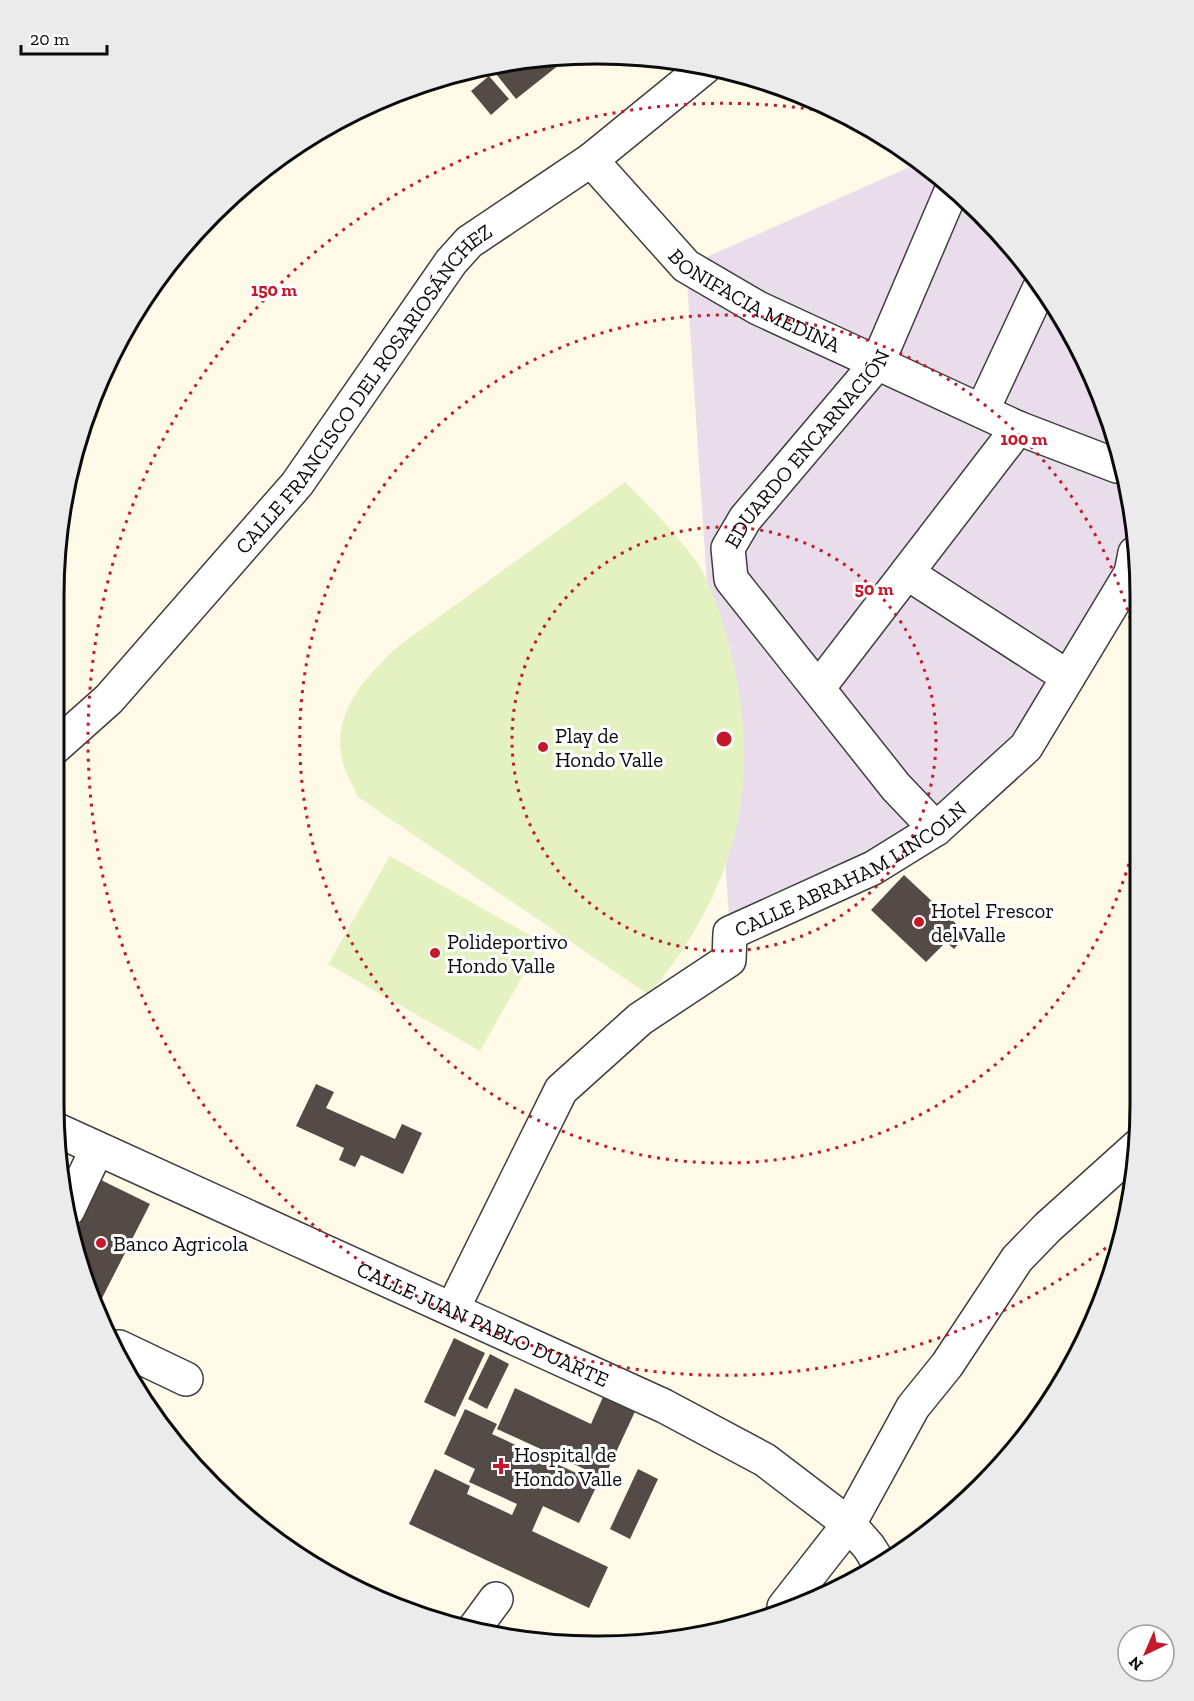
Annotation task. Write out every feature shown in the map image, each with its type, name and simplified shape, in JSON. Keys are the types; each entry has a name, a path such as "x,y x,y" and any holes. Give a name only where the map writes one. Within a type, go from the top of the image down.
{"street":[{"name":"CALLE FRANCISCO DEL ROSARIOSÁNCHEZ","path":"64,739 109,699 297,484 451,262 468,242 591,160 696,74"},
{"name":"BONIFACIA MEDINA","path":"591,160 686,266 758,308 1018,428 1112,464"},
{"name":"EDUARDO ENCARNACIÓN","path":"936,829 896,787 732,579 728,548 745,519 878,362 948,197"},
{"path":"982,411 1036,296"},
{"path":"819,687 1018,428"},
{"path":"907,573 1068,677"},
{"name":"CALLE ABRAHAM LINCOLN","path":"453,1308 561,1090 640,1019 729,960 730,933 873,868 936,829 1026,747 1129,577"},
{"name":"CALLE JUAN PABLO DUARTE","path":"66,1134 453,1308 664,1406 765,1460 849,1524 876,1557"},
{"path":"73,1199 97,1149"},
{"path":"789,1600 849,1524 913,1407 947,1365 1017,1259 1048,1227 1127,1156"},
{"path":"124,1350 186,1379"},
{"path":"479,1623 496,1599"}],"shaded area":[{"path":"910,167 974,220 997,246 1040,301 1075,361 1089,393 1111,459 1125,527 1128,558 1114,601 974,794 730,933 686,266"}],"green space":[{"name":"Play de Hondo Valle","path":"625,482 654,511 700,567 711,590 724,628 734,666 742,713 744,757 741,800 733,841 720,880 701,919 678,957 649,995 358,797 343,764 340,742 342,726 354,697 373,671 396,648"},
{"name":"Polideportivo Hondo Valle","path":"390,856 542,942 480,1051 328,964"}],"building":[{"path":"557,66 516,99 496,74"},
{"path":"489,76 509,99 491,115 471,91"},
{"name":"Hotel Frescor del Valle","path":"904,875 967,934 954,949 946,942 926,962 871,910"},
{"path":"316,1084 334,1092 326,1108 395,1139 402,1124 422,1133 403,1174 361,1155 355,1167 339,1160 344,1148 296,1126"},
{"name":"Banco Agricola","path":"101,1180 150,1204 102,1299 93,1275 79,1225"},
{"path":"454,1338 485,1353 455,1417 424,1402"},
{"path":"490,1354 509,1364 487,1409 468,1399"},
{"path":"515,1388 591,1424 607,1388 639,1403 604,1478 497,1429"},
{"path":"465,1409 497,1424 492,1434 598,1483 579,1523 543,1506 532,1531 608,1567 589,1608 409,1524 435,1469 470,1486 467,1494 512,1515 517,1504 469,1482 475,1469 444,1454"},
{"path":"638,1469 658,1479 630,1539 610,1529"}],"place":[{"name":"Play de Hondo Valle","path":"543,747"},
{"name":"Hotel Frescor del Valle","path":"919,922"},
{"name":"Polideportivo Hondo Valle","path":"435,953"},
{"name":"Banco Agricola","path":"101,1243"},
{"name":"Hospital de Hondo Valle","path":"501,1466"}]}
